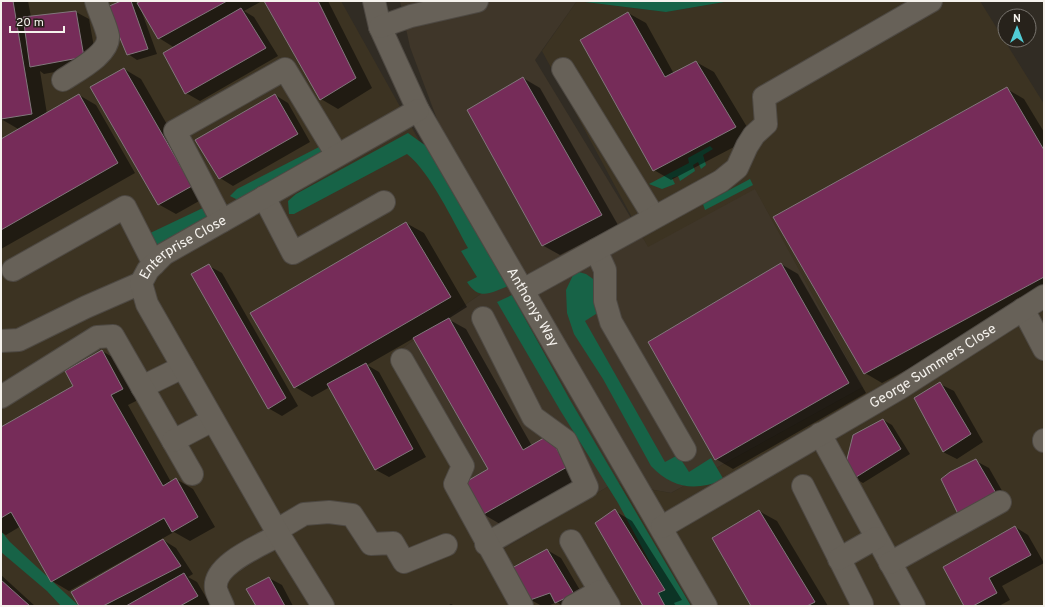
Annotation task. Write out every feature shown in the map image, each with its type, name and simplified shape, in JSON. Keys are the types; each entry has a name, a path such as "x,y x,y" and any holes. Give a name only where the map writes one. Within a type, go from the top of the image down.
{"street":[{"path":"63,80 96,58 106,44 108,34 96,1"},
{"name":"Anthonys Way","path":"374,1 380,27 418,110 662,527 706,606"},
{"path":"380,27 411,16 477,1"},
{"path":"523,290 721,181 737,168 754,135 766,124 764,97 931,1"},
{"path":"222,220 175,131 285,69 337,155"},
{"path":"563,69 654,218"},
{"name":"Enterprise Close","path":"323,606 278,533 147,304 141,283 154,264 164,254 418,110"},
{"path":"264,197 293,253 384,202"},
{"path":"13,270 125,207 154,264"},
{"path":"596,250 605,270 605,301 611,322 685,450"},
{"path":"2,340 19,340 86,307 141,283"},
{"name":"George Summers Close","path":"662,527 900,388 1044,296"},
{"path":"1023,309 1044,349"},
{"path":"482,318 533,417 566,441 587,487 486,544"},
{"path":"1,397 97,337 113,336 192,474"},
{"path":"402,360 463,466 455,484 486,544 522,606"},
{"path":"142,387 183,367"},
{"path":"173,441 213,420"},
{"path":"820,434 914,606"},
{"path":"804,486 862,604"},
{"path":"890,563 1000,502"},
{"path":"223,606 216,588 219,574 232,560 278,533 304,514 329,512 352,515 372,544 393,543 404,562 446,545"},
{"path":"839,559 876,538"},
{"path":"572,541 605,598 573,606"}],"shaded area":[{"path":"1,1 341,1 498,282 401,349 500,551 614,483 671,493 863,387 755,189 648,247 542,51 577,1 666,12 730,1 980,1 997,28 997,48 1009,48 1044,104 1044,606 1,606"},
{"path":"400,1 577,1 535,60 648,246 755,188 863,387 671,493 614,483 500,551 401,349 498,282 410,47"}],"green space":[{"path":"577,1 730,1 666,12"},
{"path":"408,133 426,146 439,164 508,286 486,294 476,292 467,282 477,277 461,251 468,248 448,211 424,172 407,154 294,214 289,214 288,201 296,194"},
{"path":"321,146 327,155 242,202 230,196 237,189"},
{"path":"710,146 713,149 703,155 706,165 701,169 698,162 693,165 695,171 680,181 678,176 672,178 675,184 662,189 649,184 689,163 688,158"},
{"path":"750,179 753,185 705,210 703,204"},
{"path":"205,207 211,223 164,247 153,245 146,235"},
{"path":"575,271 586,274 596,281 599,312 585,321 665,462 678,455 689,472 711,458 724,480 703,486 685,486 659,474 651,466 603,379 574,334 567,313 566,290"},
{"path":"512,295 570,400 691,606 665,606 658,593 665,590 618,503 560,410 497,302"},
{"path":"1,531 10,542 79,606 61,606 47,591 1,552"}],"building":[{"path":"1,1 13,1 32,114 1,119"},
{"path":"121,1 131,1 148,49 127,55 107,7"},
{"path":"141,1 227,1 158,39 137,3"},
{"path":"264,1 318,1 356,78 320,100"},
{"path":"241,8 266,48 185,94 163,53"},
{"path":"76,11 84,57 30,67 23,17"},
{"path":"628,12 665,77 696,61 736,127 653,171 580,40"},
{"path":"124,68 192,186 158,205 90,87"},
{"path":"523,77 602,215 542,246 467,110"},
{"path":"1007,87 1044,150 1044,277 864,374 773,217"},
{"path":"79,94 118,163 1,230 1,139"},
{"path":"275,94 298,134 219,179 195,140"},
{"path":"406,222 451,297 294,388 250,313"},
{"path":"781,263 849,383 715,460 648,342"},
{"path":"209,264 286,398 268,409 191,274"},
{"path":"449,318 523,450 549,435 567,467 482,515 464,483 488,469 413,338"},
{"path":"102,350 123,389 111,395 163,486 176,478 198,517 172,532 164,518 51,582 11,512 1,518 1,427 73,386 65,371"},
{"path":"366,363 413,449 375,470 327,384"},
{"path":"940,382 971,434 943,452 914,398"},
{"path":"883,419 901,449 853,479 846,463 853,435"},
{"path":"976,459 997,495 958,514 941,479 950,472"},
{"path":"615,509 665,590 658,593 665,606 643,606 595,523"},
{"path":"759,510 815,602 807,606 751,606 712,538"},
{"path":"1015,526 1031,555 989,578 997,593 973,606 964,606 943,567"},
{"path":"163,539 181,566 103,606 79,606 71,592"},
{"path":"547,549 574,594 555,603 550,593 530,600 512,568"},
{"path":"184,573 198,596 180,606 126,606"},
{"path":"269,577 285,606 256,606 246,589"},
{"path":"1,580 30,606 1,606"}]}
